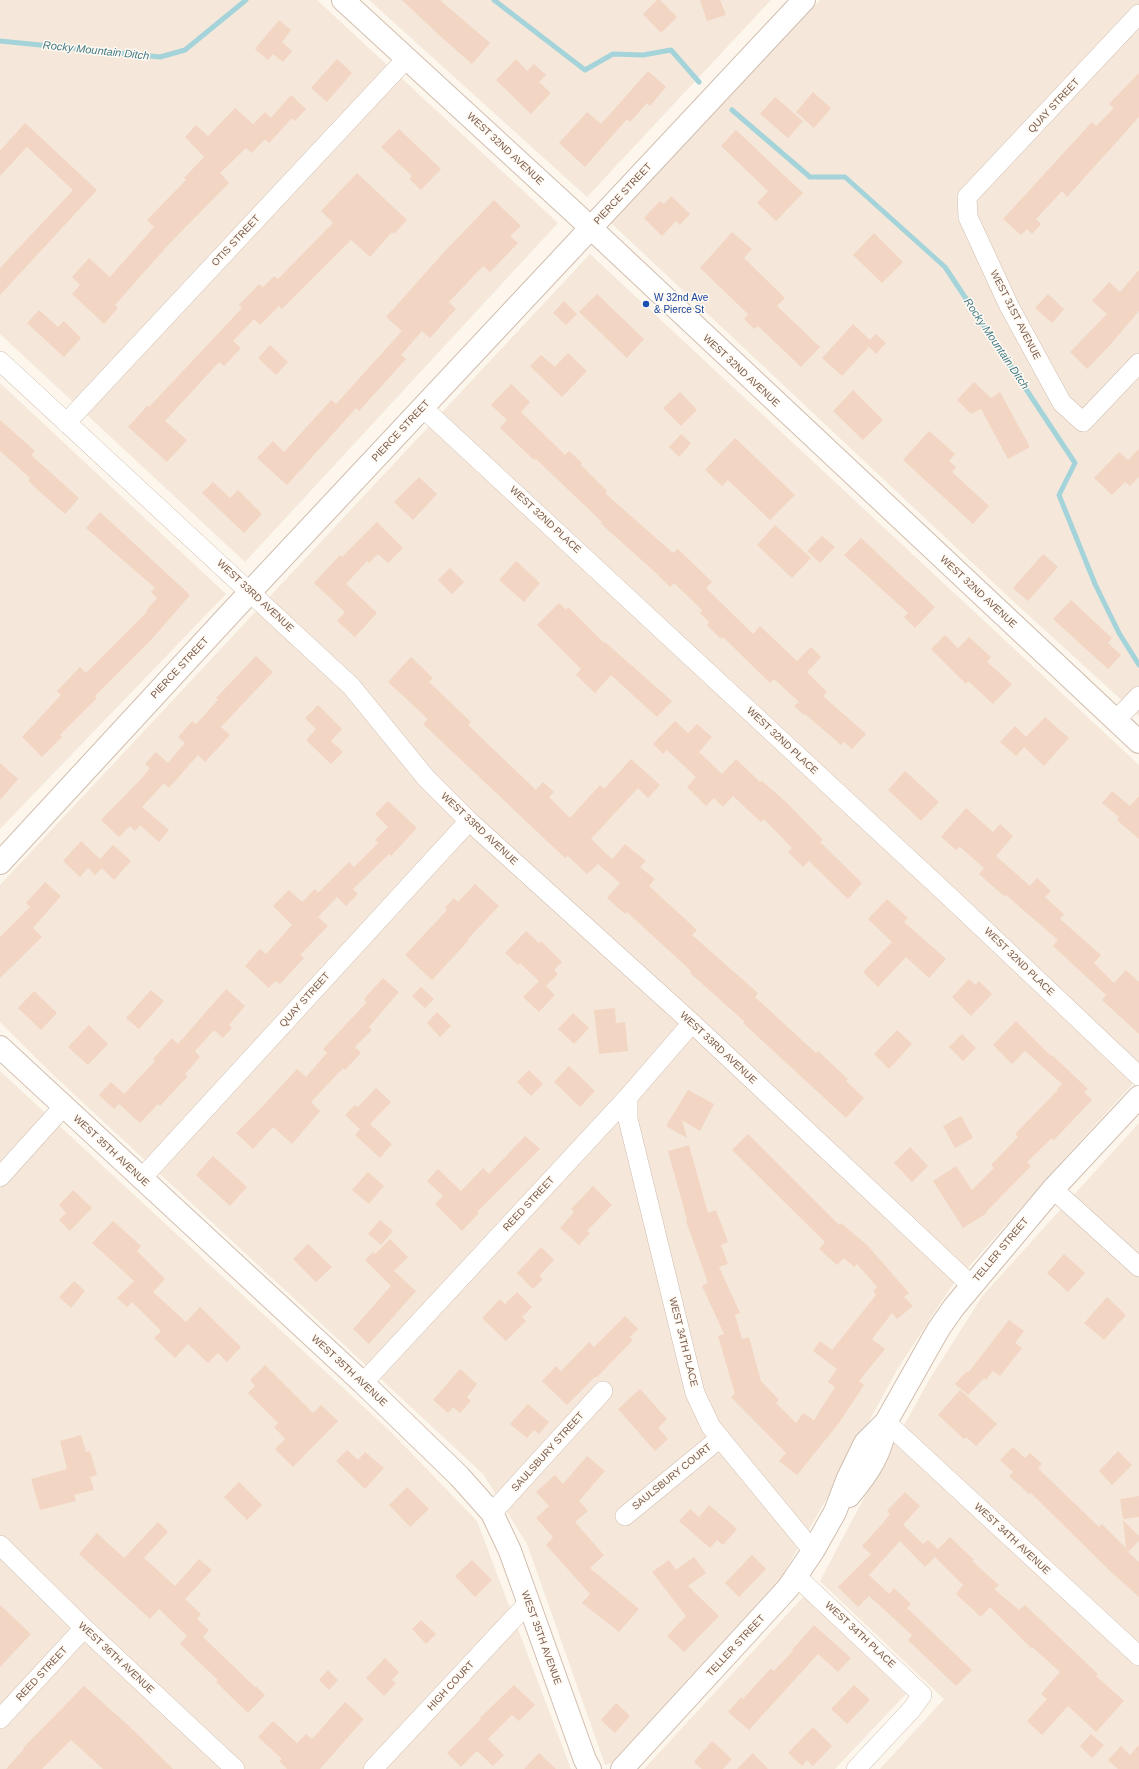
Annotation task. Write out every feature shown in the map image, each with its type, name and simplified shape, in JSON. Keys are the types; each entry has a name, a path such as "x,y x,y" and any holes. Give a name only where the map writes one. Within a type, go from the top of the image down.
{"street":[{"name":"WEST 32ND AVENUE","path":"343,0 591,228 1139,742"},
{"name":"PIERCE STREET","path":"0,863 250,592 804,0"},
{"name":"QUAY STREET","path":"967,197 1139,14"},
{"name":"OTIS STREET","path":"66,423 406,59"},
{"name":"WEST 31ST AVENUE","path":"967,197 968,217 1009,306 1062,403 1083,422 1139,363"},
{"name":"WEST 33RD AVENUE","path":"0,361 350,686 426,778 469,821 692,1023 971,1285"},
{"name":"WEST 32ND PLACE","path":"423,408 952,899 1139,1076"},
{"path":"1116,720 1139,696"},
{"name":"QUAY STREET","path":"141,1179 469,821"},
{"name":"REED STREET","path":"363,1383 628,1097 692,1023"},
{"name":"WEST 35TH AVENUE","path":"0,1047 363,1383 459,1476 492,1513 510,1551 585,1760 590,1769"},
{"name":"WEST 34TH PLACE","path":"628,1097 628,1119 695,1393 708,1421 720,1438 813,1551"},
{"name":"TELLER STREET","path":"622,1769 775,1604 797,1576 835,1512 848,1478 865,1443 886,1422 941,1326 971,1285 1053,1189 1139,1097"},
{"path":"0,1177 64,1106"},
{"path":"1053,1189 1139,1267"},
{"name":"SAULSBURY STREET","path":"492,1513 604,1391"},
{"name":"WEST 34TH AVENUE","path":"886,1422 1139,1656"},
{"name":"SAULSBURY COURT","path":"624,1516 720,1438"},
{"name":"WEST 36TH AVENUE","path":"0,1544 84,1628 235,1769"},
{"name":"WEST 34TH PLACE","path":"797,1576 922,1695 912,1709 856,1769"},
{"name":"HIGH COURT","path":"373,1769 528,1603"},
{"name":"REED STREET","path":"0,1720 84,1628"}],"shaded area":[{"path":"0,0 317,0 558,223 245,562 0,334"},
{"path":"369,0 771,0 587,197"},
{"path":"820,0 1139,0 1139,716 1014,602 611,223"},
{"path":"590,254 1139,765 1139,1077 951,1287 897,1370 830,1493 779,1581 618,1761 605,1765 527,1544 483,1474 50,1072 0,1022 0,885"},
{"path":"0,383 226,594 0,829"},
{"path":"0,1071 392,1433 477,1521 571,1769 0,1769"},
{"path":"1139,1123 1139,1769 880,1769 944,1699 820,1581 929,1380 983,1295"},
{"path":"804,1596 906,1694 835,1769 644,1769"}],"building":[{"path":"402,0 440,0 490,43 472,64"},
{"path":"657,0 660,0 677,17 661,33 643,14"},
{"path":"700,0 720,0 726,15 707,21"},
{"path":"279,20 291,30 282,42 292,51 283,62 273,54 268,60 255,49"},
{"path":"337,59 352,73 327,102 311,88"},
{"path":"516,59 527,71 534,64 546,75 539,82 551,93 531,114 496,80"},
{"path":"648,71 666,87 650,106 647,103 630,122 627,119 585,167 559,143 587,112 601,124"},
{"path":"1139,73 1139,117 1067,197 1062,191 1036,219 1041,224 1032,234 1027,229 1021,235 1003,219 1092,122 1096,126 1114,108 1109,104"},
{"path":"813,92 831,108 814,128 796,112"},
{"path":"291,95 306,109 295,121 292,118 269,143 265,139 252,153 246,148 220,173 229,183 168,245 115,305 118,308 104,324 72,294 80,285 72,277 89,258 110,277 154,227 147,220 186,180 184,178 204,157 185,137 196,125 208,136 235,108 253,124 265,112 271,118"},
{"path":"775,97 803,121 788,138 760,114"},
{"path":"25,123 97,190 0,295 0,268 73,190 27,147 0,176 0,151"},
{"path":"399,129 441,169 421,190 409,179 412,176 381,147"},
{"path":"736,130 803,193 776,221 757,203 768,191 721,146"},
{"path":"357,173 407,220 394,234 392,232 370,257 351,240 282,309 279,306 260,325 254,319 233,341 241,348 224,366 219,362 165,421 187,440 167,462 128,427 148,405 149,407 242,308 239,305 259,284 263,287 274,276 278,279 333,223 321,211"},
{"path":"671,196 690,214 680,225 676,221 662,236 644,218 660,201 664,204"},
{"path":"494,200 521,226 510,236 518,243 490,272 483,266 449,302 456,309 430,338 422,331 401,355 406,359 359,411 356,408 287,485 257,458 273,441 284,452 331,400 336,404 402,331 386,317 446,250"},
{"path":"732,232 752,249 744,258 785,298 777,306 820,347 801,367 758,326 754,329 744,319 748,314 700,268"},
{"path":"874,233 903,262 882,283 853,255"},
{"path":"1139,270 1139,311 1087,369 1070,352 1107,314 1092,301 1109,282 1120,292"},
{"path":"597,294 644,339 627,358 579,312"},
{"path":"1048,294 1064,309 1052,323 1035,308"},
{"path":"564,301 577,314 566,325 553,313"},
{"path":"39,310 58,327 64,321 81,338 64,357 27,323"},
{"path":"853,324 870,340 876,334 886,343 876,354 869,347 842,376 822,358"},
{"path":"270,345 288,362 276,375 258,358"},
{"path":"568,353 587,371 562,397 530,366 541,355 555,367"},
{"path":"974,382 991,398 1000,392 1030,447 1008,459 981,409 971,414 957,400"},
{"path":"511,384 530,402 521,412 565,455 569,451 582,463 581,465 607,491 605,493 673,553 678,549 712,582 706,588 753,634 760,626 797,661 811,647 821,657 807,672 827,692 823,696 866,734 852,749 844,742 841,745 794,706 799,702 774,679 770,683 723,637 721,639 707,625 709,622 700,613 702,610 674,583 670,587 600,523 602,522 536,459 534,460 500,428 507,420 491,405"},
{"path":"853,390 883,420 863,440 833,411"},
{"path":"680,392 697,410 681,426 663,408"},
{"path":"0,420 35,451 31,455 79,498 65,514 28,481 30,478 0,451"},
{"path":"929,431 955,454 949,461 956,467 952,472 989,506 973,524 903,460"},
{"path":"681,434 691,443 679,457 669,447"},
{"path":"735,438 795,495 770,520 728,480 722,486 705,470"},
{"path":"1139,449 1139,477 1130,486 1125,482 1112,495 1094,478 1119,452 1128,460"},
{"path":"419,477 437,494 413,520 394,502"},
{"path":"213,482 230,498 238,490 262,514 244,533 202,493"},
{"path":"100,512 190,595 152,639 95,696 97,698 60,735 62,737 42,757 22,737 61,695 57,691 80,667 86,673 147,612 146,611 157,598 151,592 155,588 86,528"},
{"path":"377,522 403,548 388,563 378,554 369,563 367,561 346,584 377,613 355,637 337,621 345,612 314,583 340,555 342,557"},
{"path":"775,525 811,558 792,578 757,545"},
{"path":"822,536 835,547 820,563 807,551"},
{"path":"861,538 935,607 915,628 904,617 908,613 844,555"},
{"path":"1043,554 1058,567 1028,601 1013,588"},
{"path":"516,561 540,583 524,602 499,580"},
{"path":"450,568 464,582 452,594 438,580"},
{"path":"1071,600 1112,638 1108,643 1121,655 1108,669 1053,619"},
{"path":"559,603 566,610 568,607 604,643 605,642 672,701 657,717 611,675 595,693 576,675 581,669 537,625"},
{"path":"945,635 958,648 969,637 991,657 987,662 1012,684 993,704 968,681 966,684 931,649"},
{"path":"256,656 273,672 221,727 230,735 205,762 198,755 169,788 164,783 142,807 169,830 159,842 140,825 135,831 130,826 119,837 101,820 150,768 145,764 156,752 168,763 185,743 178,737 192,721 196,724 218,700 216,698"},
{"path":"411,657 433,678 429,682 471,722 468,725 536,790 543,782 554,792 549,797 570,818 600,785 604,789 631,759 660,785 648,798 638,788 591,839 612,859 625,844 646,861 640,867 655,879 649,886 697,930 692,935 758,993 755,997 816,1053 818,1051 848,1079 846,1081 864,1098 846,1118 743,1023 745,1022 690,973 691,971 627,912 625,914 607,898 620,883 598,864 587,874 568,856 565,858 423,724 428,719 388,682"},
{"path":"318,705 342,729 331,741 343,752 331,764 306,740 316,729 305,718"},
{"path":"1045,717 1069,738 1044,766 1024,747 1016,756 1000,742 1015,726 1026,737"},
{"path":"675,721 688,733 697,724 712,737 699,752 722,774 736,759 760,782 762,781 787,803 823,840 820,842 862,883 848,899 809,861 803,867 788,852 792,848 764,819 761,822 733,796 723,807 714,798 706,806 687,787 696,777 667,750 663,754 653,744"},
{"path":"0,763 18,779 0,800"},
{"path":"905,771 939,802 921,821 888,790"},
{"path":"1112,791 1130,806 1139,796 1139,839 1117,820 1119,817 1102,803"},
{"path":"388,801 417,828 391,856 389,854 353,889 358,894 346,906 337,897 318,917 328,926 300,955 304,958 280,984 275,981 269,988 245,966 260,949 266,954 292,925 273,906 289,890 302,902 315,889 318,893 349,862 354,867 378,843 375,840 388,827 375,814"},
{"path":"966,808 993,832 1000,824 1013,836 996,856 1030,886 1037,878 1051,891 1045,897 1064,914 1060,919 1101,955 1094,963 1114,983 1126,970 1139,982 1139,1034 1102,1000 1106,995 1053,946 1058,940 979,874 984,868 960,847 956,850 941,837"},
{"path":"81,841 100,859 113,845 131,861 114,880 102,868 95,875 88,868 80,877 63,861"},
{"path":"45,882 61,896 33,928 42,937 0,978 0,937 30,907 26,903"},
{"path":"475,884 499,906 432,980 405,955 447,910 445,908 454,898 458,902"},
{"path":"887,899 908,918 904,922 946,959 929,978 906,957 878,987 863,972 892,942 868,919"},
{"path":"526,931 539,943 541,941 562,962 554,970 558,974 546,986 555,995 539,1012 523,997 539,981 520,963 518,965 505,953"},
{"path":"383,978 399,992 369,1027 372,1030 355,1047 361,1053 345,1070 343,1068 311,1102 320,1111 292,1144 273,1127 253,1149 236,1133 297,1069 306,1077 327,1053 323,1049 367,1002 364,999"},
{"path":"969,979 975,985 979,981 992,994 971,1016 952,997"},
{"path":"421,987 434,999 425,1008 412,996"},
{"path":"226,989 245,1006 229,1025 232,1028 223,1038 214,1030 195,1051 200,1057 185,1074 188,1076 160,1106 158,1104 140,1123 119,1104 114,1109 99,1095 111,1082 124,1094 155,1061 153,1059 172,1038 178,1044"},
{"path":"151,990 164,1001 139,1029 126,1018"},
{"path":"34,991 57,1013 41,1030 18,1008"},
{"path":"615,1008 616,1023 625,1022 628,1051 599,1054 594,1010"},
{"path":"437,1012 451,1026 440,1037 427,1023"},
{"path":"573,1013 589,1028 574,1044 558,1029"},
{"path":"1016,1021 1051,1056 1052,1055 1088,1089 1084,1092 1092,1100 1054,1140 1052,1138 1027,1162 1031,1166 986,1212 987,1213 963,1228 933,1181 956,1166 972,1190 994,1168 991,1165 1018,1137 1015,1134 1062,1084 1025,1051 1012,1064 993,1045"},
{"path":"89,1025 108,1044 88,1065 68,1047"},
{"path":"897,1030 912,1044 889,1069 874,1054"},
{"path":"962,1034 976,1048 963,1061 949,1047"},
{"path":"569,1066 595,1091 580,1107 554,1082"},
{"path":"529,1070 543,1084 531,1096 517,1082"},
{"path":"376,1088 391,1102 370,1124 392,1144 380,1158 355,1135 360,1129 345,1115 355,1105 358,1107"},
{"path":"688,1090 714,1104 700,1131 682,1120 687,1138 666,1126"},
{"path":"961,1116 973,1138 955,1148 943,1126"},
{"path":"748,1134 839,1225 841,1223 867,1245 909,1293 904,1297 913,1306 897,1319 892,1313 872,1339 885,1349 859,1381 864,1385 839,1423 797,1475 779,1461 786,1453 731,1397 735,1394 718,1336 724,1334 702,1286 708,1283 686,1221 687,1220 668,1151 689,1145 708,1213 716,1210 728,1242 721,1245 728,1264 719,1267 740,1313 735,1315 742,1339 749,1337 761,1381 779,1400 776,1403 796,1423 803,1413 814,1420 835,1387 828,1382 837,1369 813,1351 820,1341 832,1350 876,1295 873,1291 877,1287 857,1264 854,1267 844,1258 837,1265 819,1249 825,1242 732,1150"},
{"path":"525,1136 540,1149 477,1212 479,1213 462,1231 435,1204 443,1196 427,1181 438,1169 461,1191 483,1168 489,1174"},
{"path":"910,1147 928,1166 912,1182 894,1163"},
{"path":"213,1156 247,1187 230,1206 196,1175"},
{"path":"368,1172 384,1186 369,1204 352,1190"},
{"path":"593,1186 612,1205 587,1231 590,1233 579,1245 560,1228 574,1212 571,1209"},
{"path":"73,1190 92,1208 70,1231 59,1220 66,1213 59,1205"},
{"path":"380,1220 393,1231 381,1245 368,1234"},
{"path":"113,1221 141,1246 137,1251 165,1279 153,1292 186,1322 200,1307 241,1347 227,1362 218,1353 208,1363 188,1344 175,1358 154,1338 161,1331 132,1302 127,1307 117,1298 134,1281 92,1243"},
{"path":"390,1239 408,1257 394,1271 416,1291 369,1344 353,1329 391,1286 365,1260 373,1252 375,1254"},
{"path":"308,1244 332,1267 316,1282 293,1259"},
{"path":"541,1247 554,1260 539,1276 543,1279 533,1289 517,1273"},
{"path":"1064,1254 1085,1273 1068,1292 1047,1273"},
{"path":"74,1281 85,1291 71,1308 59,1297"},
{"path":"517,1292 532,1307 522,1317 526,1321 506,1341 482,1318 500,1299 505,1304"},
{"path":"1107,1297 1126,1315 1104,1340 1084,1323"},
{"path":"625,1316 638,1329 630,1337 633,1340 567,1405 542,1381 556,1366 561,1371 589,1342 594,1347"},
{"path":"1009,1320 1024,1331 1015,1343 1022,1348 1000,1376 993,1371 986,1380 984,1378 968,1395 955,1384 967,1371 968,1373"},
{"path":"265,1365 313,1413 321,1405 338,1421 293,1467 275,1449 285,1439 274,1427 278,1423 248,1393 255,1386 250,1380"},
{"path":"460,1369 477,1384 467,1397 471,1401 460,1413 453,1407 448,1413 433,1400"},
{"path":"640,1389 667,1419 658,1428 668,1439 655,1451 618,1409"},
{"path":"960,1390 997,1424 976,1446 966,1437 964,1439 938,1415"},
{"path":"528,1404 549,1422 539,1434 534,1430 527,1438 510,1424"},
{"path":"81,1435 86,1452 90,1451 97,1475 90,1477 94,1490 74,1495 76,1501 40,1510 31,1479 67,1469 60,1441"},
{"path":"1013,1447 1025,1458 1030,1453 1042,1464 1038,1468 1046,1476 1099,1527 1102,1524 1126,1548 1123,1520 1139,1536 1139,1541 1128,1552 1139,1562 1139,1597 1110,1571 1031,1493 1029,1494 1009,1476 1013,1472 1000,1460"},
{"path":"347,1450 358,1460 365,1452 384,1468 365,1489 336,1461"},
{"path":"1118,1451 1132,1465 1112,1485 1099,1471"},
{"path":"587,1456 605,1471 579,1501 588,1511 575,1522 604,1555 590,1568 639,1609 619,1632 582,1603 590,1594 546,1545 553,1537 536,1518 549,1506 536,1492 555,1475 563,1484"},
{"path":"239,1482 262,1505 247,1520 224,1497"},
{"path":"407,1487 429,1509 410,1527 389,1505"},
{"path":"905,1492 920,1506 903,1525 923,1544 928,1540 938,1549 950,1537 974,1560 972,1561 999,1585 994,1589 1019,1610 1025,1605 1098,1674 1096,1676 1124,1701 1096,1732 1068,1706 1042,1735 1027,1721 1047,1699 1041,1694 1060,1672 1032,1647 1031,1648 990,1607 981,1617 956,1594 963,1585 935,1557 925,1567 900,1541 869,1575 889,1594 894,1588 911,1604 907,1608 972,1670 956,1686 908,1640 912,1635 869,1596 858,1607 838,1587 871,1554 862,1546 890,1514 887,1511"},
{"path":"1139,1496 1139,1517 1123,1519 1120,1499"},
{"path":"709,1505 737,1529 723,1545 717,1540 710,1548 679,1521 690,1509 699,1517"},
{"path":"158,1522 168,1532 144,1558 175,1586 199,1559 212,1570 185,1599 201,1614 197,1619 209,1630 203,1637 265,1695 248,1713 216,1682 218,1680 180,1644 187,1636 159,1609 150,1619 79,1554 97,1533 124,1558"},
{"path":"752,1555 766,1569 739,1597 725,1583"},
{"path":"694,1557 706,1573 688,1586 719,1616 684,1652 667,1636 686,1616 652,1572 669,1560 676,1570"},
{"path":"472,1560 492,1580 475,1597 455,1576"},
{"path":"0,1605 31,1634 0,1667"},
{"path":"421,1620 436,1634 426,1644 412,1629"},
{"path":"814,1625 851,1658 838,1672 818,1654 749,1730 728,1712 741,1697 743,1699 771,1668 774,1671 793,1651 792,1650"},
{"path":"385,1658 399,1672 392,1680 396,1683 384,1696 366,1678"},
{"path":"328,1670 338,1680 329,1690 319,1680"},
{"path":"514,1685 535,1705 519,1721 512,1715 488,1739 504,1755 493,1766 477,1751 461,1767 447,1753"},
{"path":"854,1685 870,1700 847,1724 831,1709"},
{"path":"84,1686 129,1726 173,1769 103,1769 71,1740 42,1769 6,1769 24,1749 23,1748"},
{"path":"345,1702 364,1719 320,1769 287,1769 279,1761 282,1759 258,1737 273,1721 297,1743 306,1734 312,1739"},
{"path":"616,1703 630,1716 615,1733 601,1720"},
{"path":"813,1727 832,1746 813,1766 807,1760 802,1766 788,1753"},
{"path":"1091,1734 1104,1745 1092,1758 1080,1746"},
{"path":"712,1741 732,1759 723,1769 702,1769 694,1762"},
{"path":"1139,1745 1139,1769 1118,1769 1108,1760 1121,1746 1130,1755"},
{"path":"539,1753 556,1769 524,1769"},
{"path":"753,1753 768,1769 737,1769"}],"waterway":[{"name":"Rocky Mountain Ditch","path":"0,41 160,57 185,50 246,0"},
{"name":"Rocky Mountain Ditch","path":"494,0 585,70 613,54 643,55 671,50 699,82"},
{"name":"Rocky Mountain Ditch","path":"732,110 810,177 845,177 945,267 1075,463 1059,495 1095,584 1119,633 1139,665"}],"place":[{"name":"W 32nd Ave & Pierce St","path":"646,304"}]}
